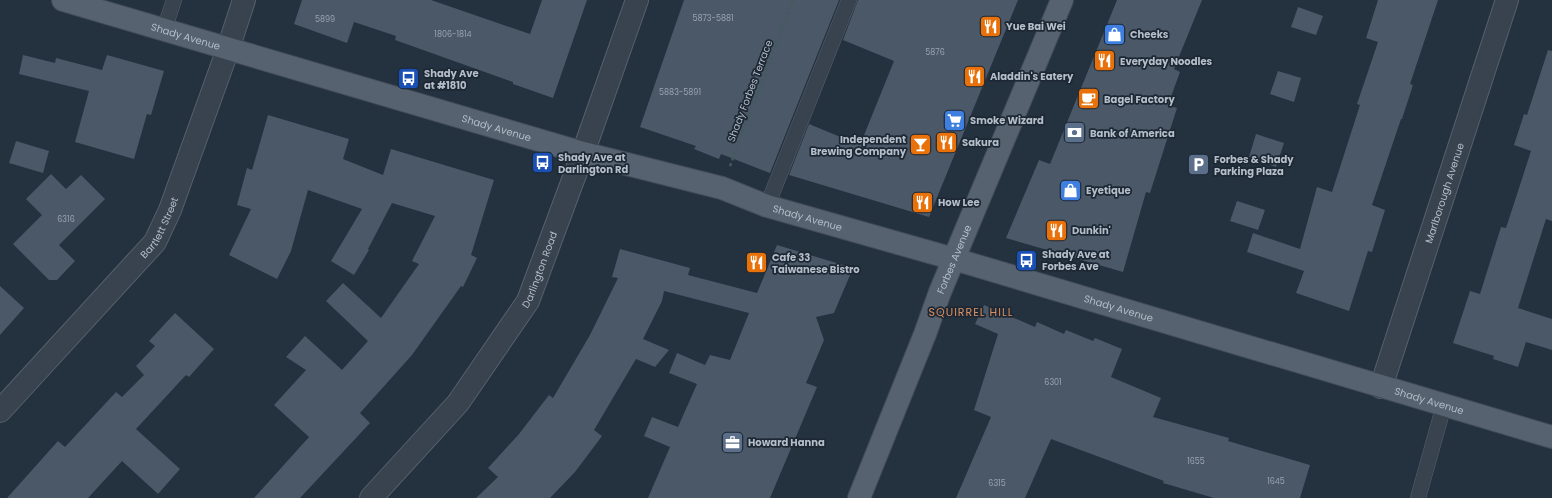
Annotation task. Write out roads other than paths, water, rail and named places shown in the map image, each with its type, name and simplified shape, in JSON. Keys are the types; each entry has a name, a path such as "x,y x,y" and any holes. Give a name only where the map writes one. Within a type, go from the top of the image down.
{"main road":[{"name":"Shady Avenue","path":"63,0 583,153 722,188 767,206 954,259 1552,437"},
{"name":"Forbes Avenue","path":"859,498 954,259 1062,0"}],"street":[{"name":"Bartlett Street","path":"0,411 155,242 170,210 244,0"},
{"name":"Darlington Road","path":"371,498 458,403 528,301 583,153 637,0"},
{"name":"Marlborough Avenue","path":"1382,387 1508,0"}],"lane":[{"path":"164,30 174,0"},
{"path":"767,206 849,0"},
{"path":"1418,498 1444,405"}],"place":[{"name":"Yue Bai Wei","path":"991,26"},
{"name":"Cheeks","path":"1115,34"},
{"name":"Everyday Noodles","path":"1105,61"},
{"name":"Aladdin's Eatery","path":"974,76"},
{"name":"Shady Ave at #1810","path":"408,79"},
{"name":"Bagel Factory","path":"1089,99"},
{"name":"Smoke Wizard","path":"955,120"},
{"name":"Bank of America","path":"1074,133"},
{"name":"Sakura","path":"947,142"},
{"name":"Independent Brewing Company","path":"921,145"},
{"name":"Shady Ave at Darlington Rd","path":"542,163"},
{"name":"Forbes & Shady Parking Plaza","path":"1199,165"},
{"name":"Eyetique","path":"1070,190"},
{"name":"How Lee","path":"922,202"},
{"name":"Dunkin'","path":"1056,230"},
{"name":"Shady Ave at Forbes Ave","path":"1026,260"},
{"name":"Cafe 33 Taiwanese Bistro","path":"757,263"},
{"name":"Howard Hanna","path":"733,442"}],"district":[{"name":"SQUIRREL HILL","path":"971,312"}]}
